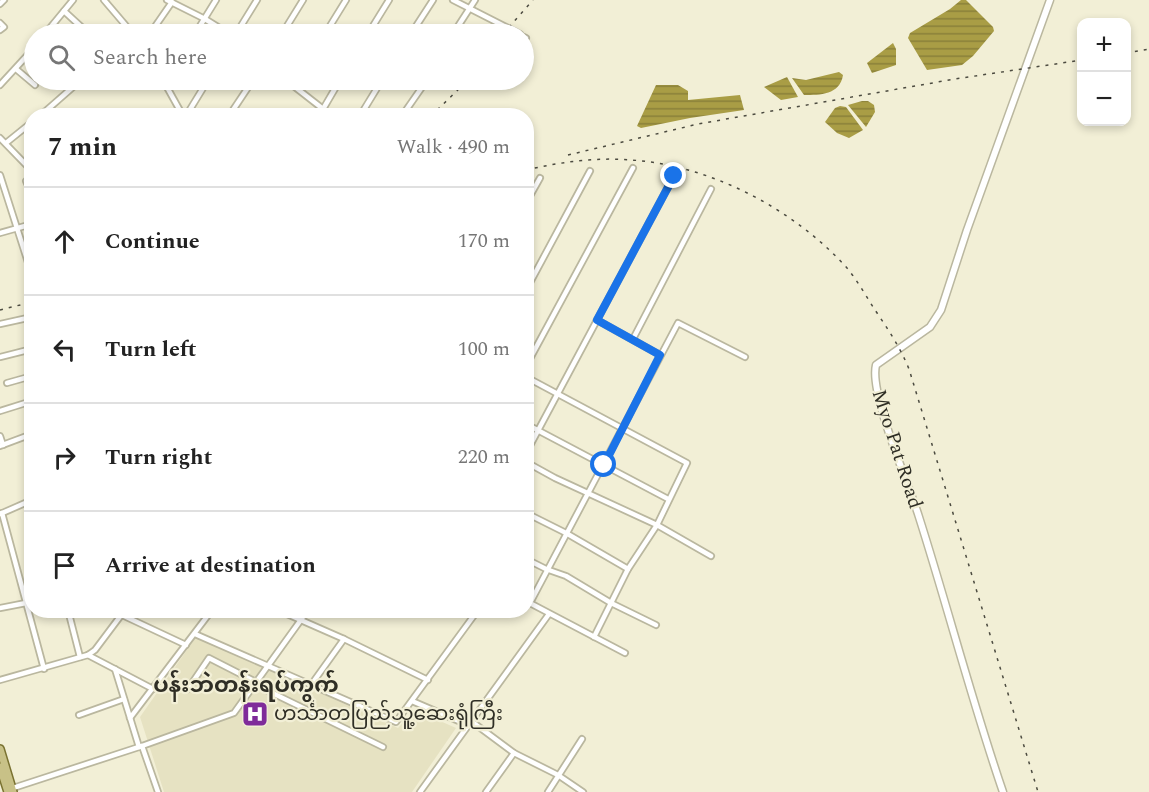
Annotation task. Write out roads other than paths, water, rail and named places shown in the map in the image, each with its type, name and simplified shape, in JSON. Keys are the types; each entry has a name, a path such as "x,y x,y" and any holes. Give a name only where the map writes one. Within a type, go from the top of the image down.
{"main road":[{"name":"Myo Pat Road","path":"1003,792 919,516 885,419 873,376 876,365 930,327 941,310 1050,0"},
{"path":"0,749 10,791"},
{"path":"0,767 10,791"}],"street":[{"path":"0,4 4,0"},
{"path":"53,24 73,0"},
{"path":"104,0 125,24"},
{"path":"202,24 216,0"},
{"path":"242,24 257,0"},
{"path":"288,24 303,0"},
{"path":"331,24 346,0"},
{"path":"374,24 389,0"},
{"path":"417,24 433,0"},
{"path":"453,0 499,24"},
{"path":"459,24 475,0"},
{"path":"156,24 170,1 213,24"},
{"path":"64,11 78,24"},
{"path":"0,23 4,27 0,30"},
{"path":"0,85 24,60"},
{"path":"16,69 24,76"},
{"path":"49,108 68,90"},
{"path":"169,90 179,108"},
{"path":"189,108 201,90"},
{"path":"234,108 246,90"},
{"path":"299,90 323,108 334,90"},
{"path":"365,108 376,90"},
{"path":"408,108 421,90"},
{"path":"6,143 24,128"},
{"path":"0,138 24,164"},
{"path":"534,351 633,168"},
{"path":"534,275 590,171"},
{"path":"0,175 24,250"},
{"path":"534,438 674,176"},
{"path":"534,189 540,178"},
{"path":"633,339 711,189"},
{"path":"0,233 24,226"},
{"path":"0,324 24,319"},
{"path":"597,320 660,355"},
{"path":"534,591 589,494 678,323 745,357"},
{"path":"0,357 24,351"},
{"path":"7,383 24,378"},
{"path":"534,381 687,463 657,525 628,569 594,638"},
{"path":"0,411 24,403"},
{"path":"534,428 668,499"},
{"path":"0,436 2,445 24,437"},
{"path":"534,466 657,525 711,556"},
{"path":"24,504 1,514 24,593"},
{"path":"534,517 628,569"},
{"path":"534,563 566,576 611,603 656,625"},
{"path":"0,608 24,604"},
{"path":"534,605 625,653"},
{"path":"420,792 549,614"},
{"path":"31,618 44,669"},
{"path":"70,618 80,657"},
{"path":"0,680 88,655 95,650 120,618"},
{"path":"134,618 186,645"},
{"path":"130,718 206,618"},
{"path":"294,618 344,639 428,680"},
{"path":"10,791 234,713 302,618"},
{"path":"195,634 396,722 472,618"},
{"path":"311,685 344,639"},
{"path":"88,655 153,689"},
{"path":"188,689 209,658 383,747"},
{"path":"115,669 130,718 158,792"},
{"path":"79,715 124,699"},
{"path":"412,700 470,723 514,753 558,775 583,792"},
{"path":"548,792 582,739"},
{"path":"486,792 514,753"}],"railway":[{"path":"512,24 533,0"},
{"path":"1131,52 1149,49"},
{"path":"568,155 698,124 955,79 1077,61"},
{"path":"439,108 458,90"},
{"path":"534,169 605,159 661,164 691,171 720,181 776,209 802,227 847,268 894,338 909,369 1038,792"},
{"path":"0,310 24,304"}],"place":[{"name":"ဟင်္သာတပြည်သူ့ဆေးရုံကြီး","path":"255,714"}],"district":[{"name":"ပန်းဘဲတန်းရပ်ကွက်","path":"246,685"}]}
